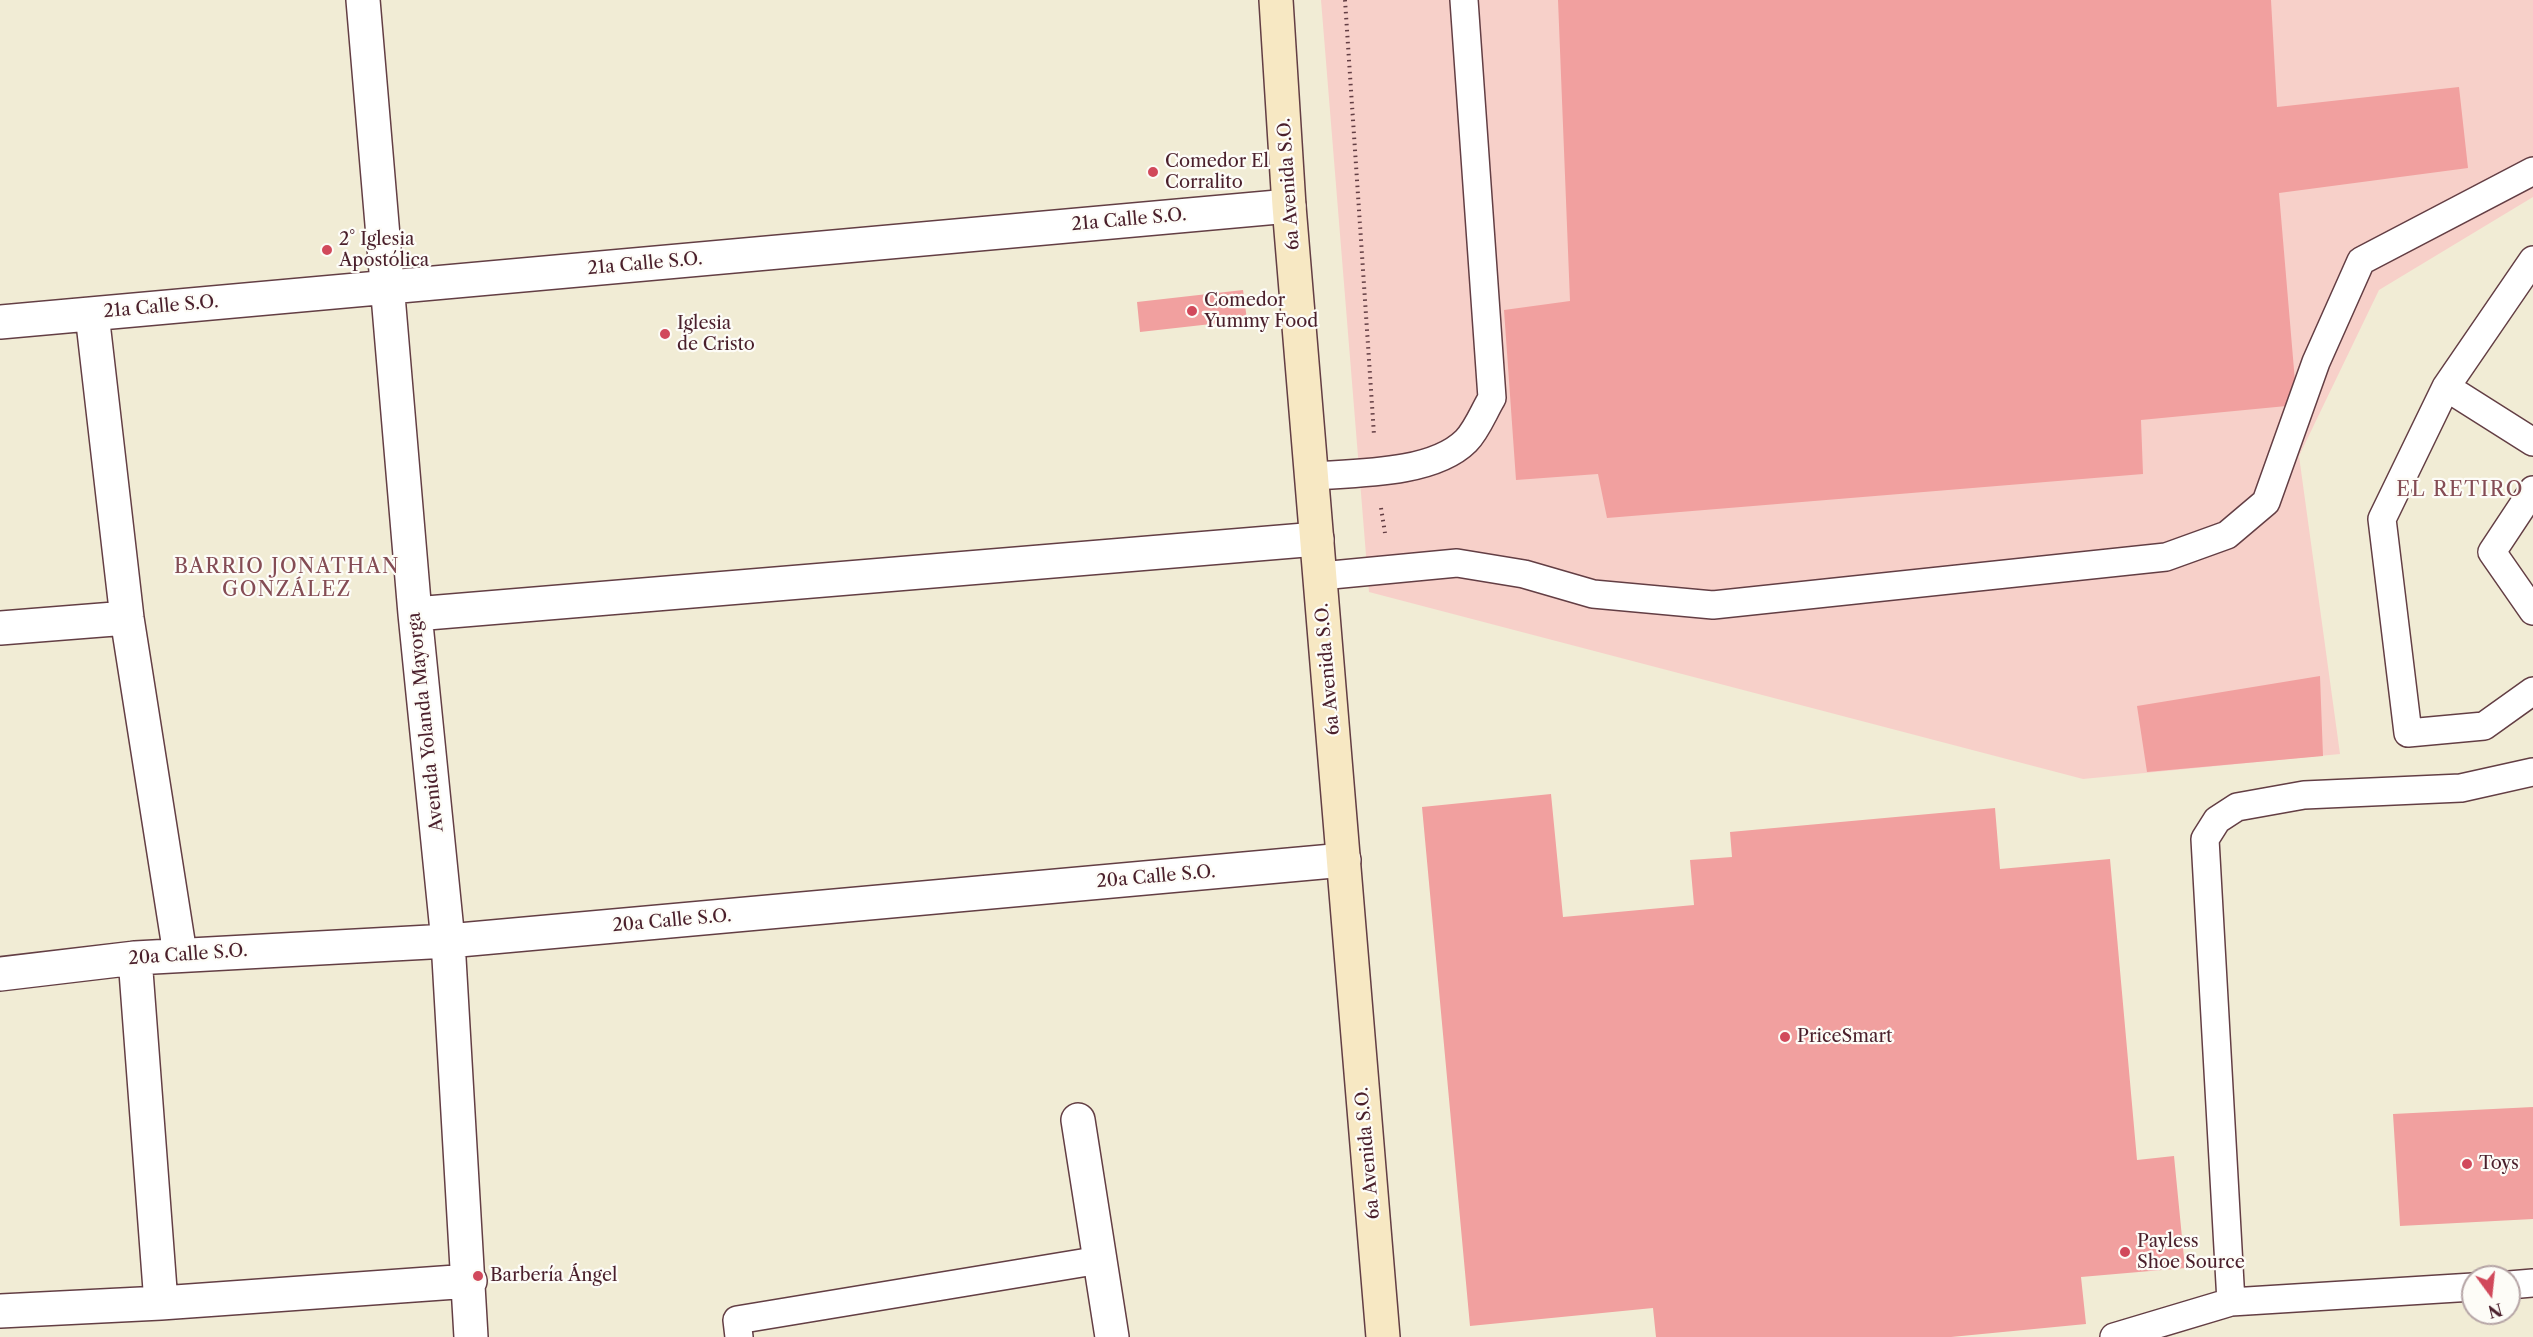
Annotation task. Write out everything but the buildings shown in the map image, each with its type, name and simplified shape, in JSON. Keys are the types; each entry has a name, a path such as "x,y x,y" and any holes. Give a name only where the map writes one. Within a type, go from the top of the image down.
{"street":[{"name":"Avenida Yolanda Mayorga","path":"363,0 415,614 448,941 470,1281 471,1337"},
{"name":"6a Avenida S.O.","path":"1276,0 1289,206 1383,1337"},
{"name":"21a Calle S.O.","path":"0,322 1289,206"},
{"path":"92,314 127,618 180,954"},
{"path":"415,614 1317,539"},
{"path":"0,628 127,618"},
{"name":"20a Calle S.O.","path":"0,974 180,954 448,941 1344,860"},
{"path":"135,958 161,1303"},
{"path":"1078,1120 1112,1337"},
{"path":"0,1311 161,1303 470,1281"}],"lane":[{"path":"1312,476 1377,471 1443,458 1467,440 1492,398 1464,0"},
{"path":"1321,576 1457,563 1524,574 1593,594 1713,605 2166,557 2227,535 2266,502 2316,362 2361,261 2533,171"},
{"path":"2533,260 2445,387 2382,519 2408,733 2484,726 2533,691"},
{"path":"2445,387 2533,442"},
{"path":"2533,490 2492,552 2533,611"},
{"path":"2231,1302 2205,839 2217,820 2237,807 2304,795 2461,788 2533,772"},
{"path":"739,1337 737,1320 1100,1260"},
{"path":"2114,1337 2231,1302 2461,1288"}],"path":[{"path":"1345,0 1377,471 1389,570"}],"shaded area":[{"path":"1321,0 2533,0 2533,197 2379,290 2299,456 2340,754 2083,779 1369,592"}],"place":[{"name":"Comedor El Corralito","path":"1153,172"},
{"name":"2° Iglesia Apostólica","path":"327,250"},
{"name":"Comedor Yummy Food","path":"1192,311"},
{"name":"Iglesia de Cristo","path":"665,334"},
{"name":"PriceSmart","path":"1785,1037"},
{"name":"Toys","path":"2467,1164"},
{"name":"Payless Shoe Source","path":"2125,1252"},
{"name":"Barbería Ángel","path":"478,1276"}],"district":[{"name":"EL RETIRO","path":"2460,490"},
{"name":"BARRIO JONATHAN GONZÁLEZ","path":"287,578"}]}
